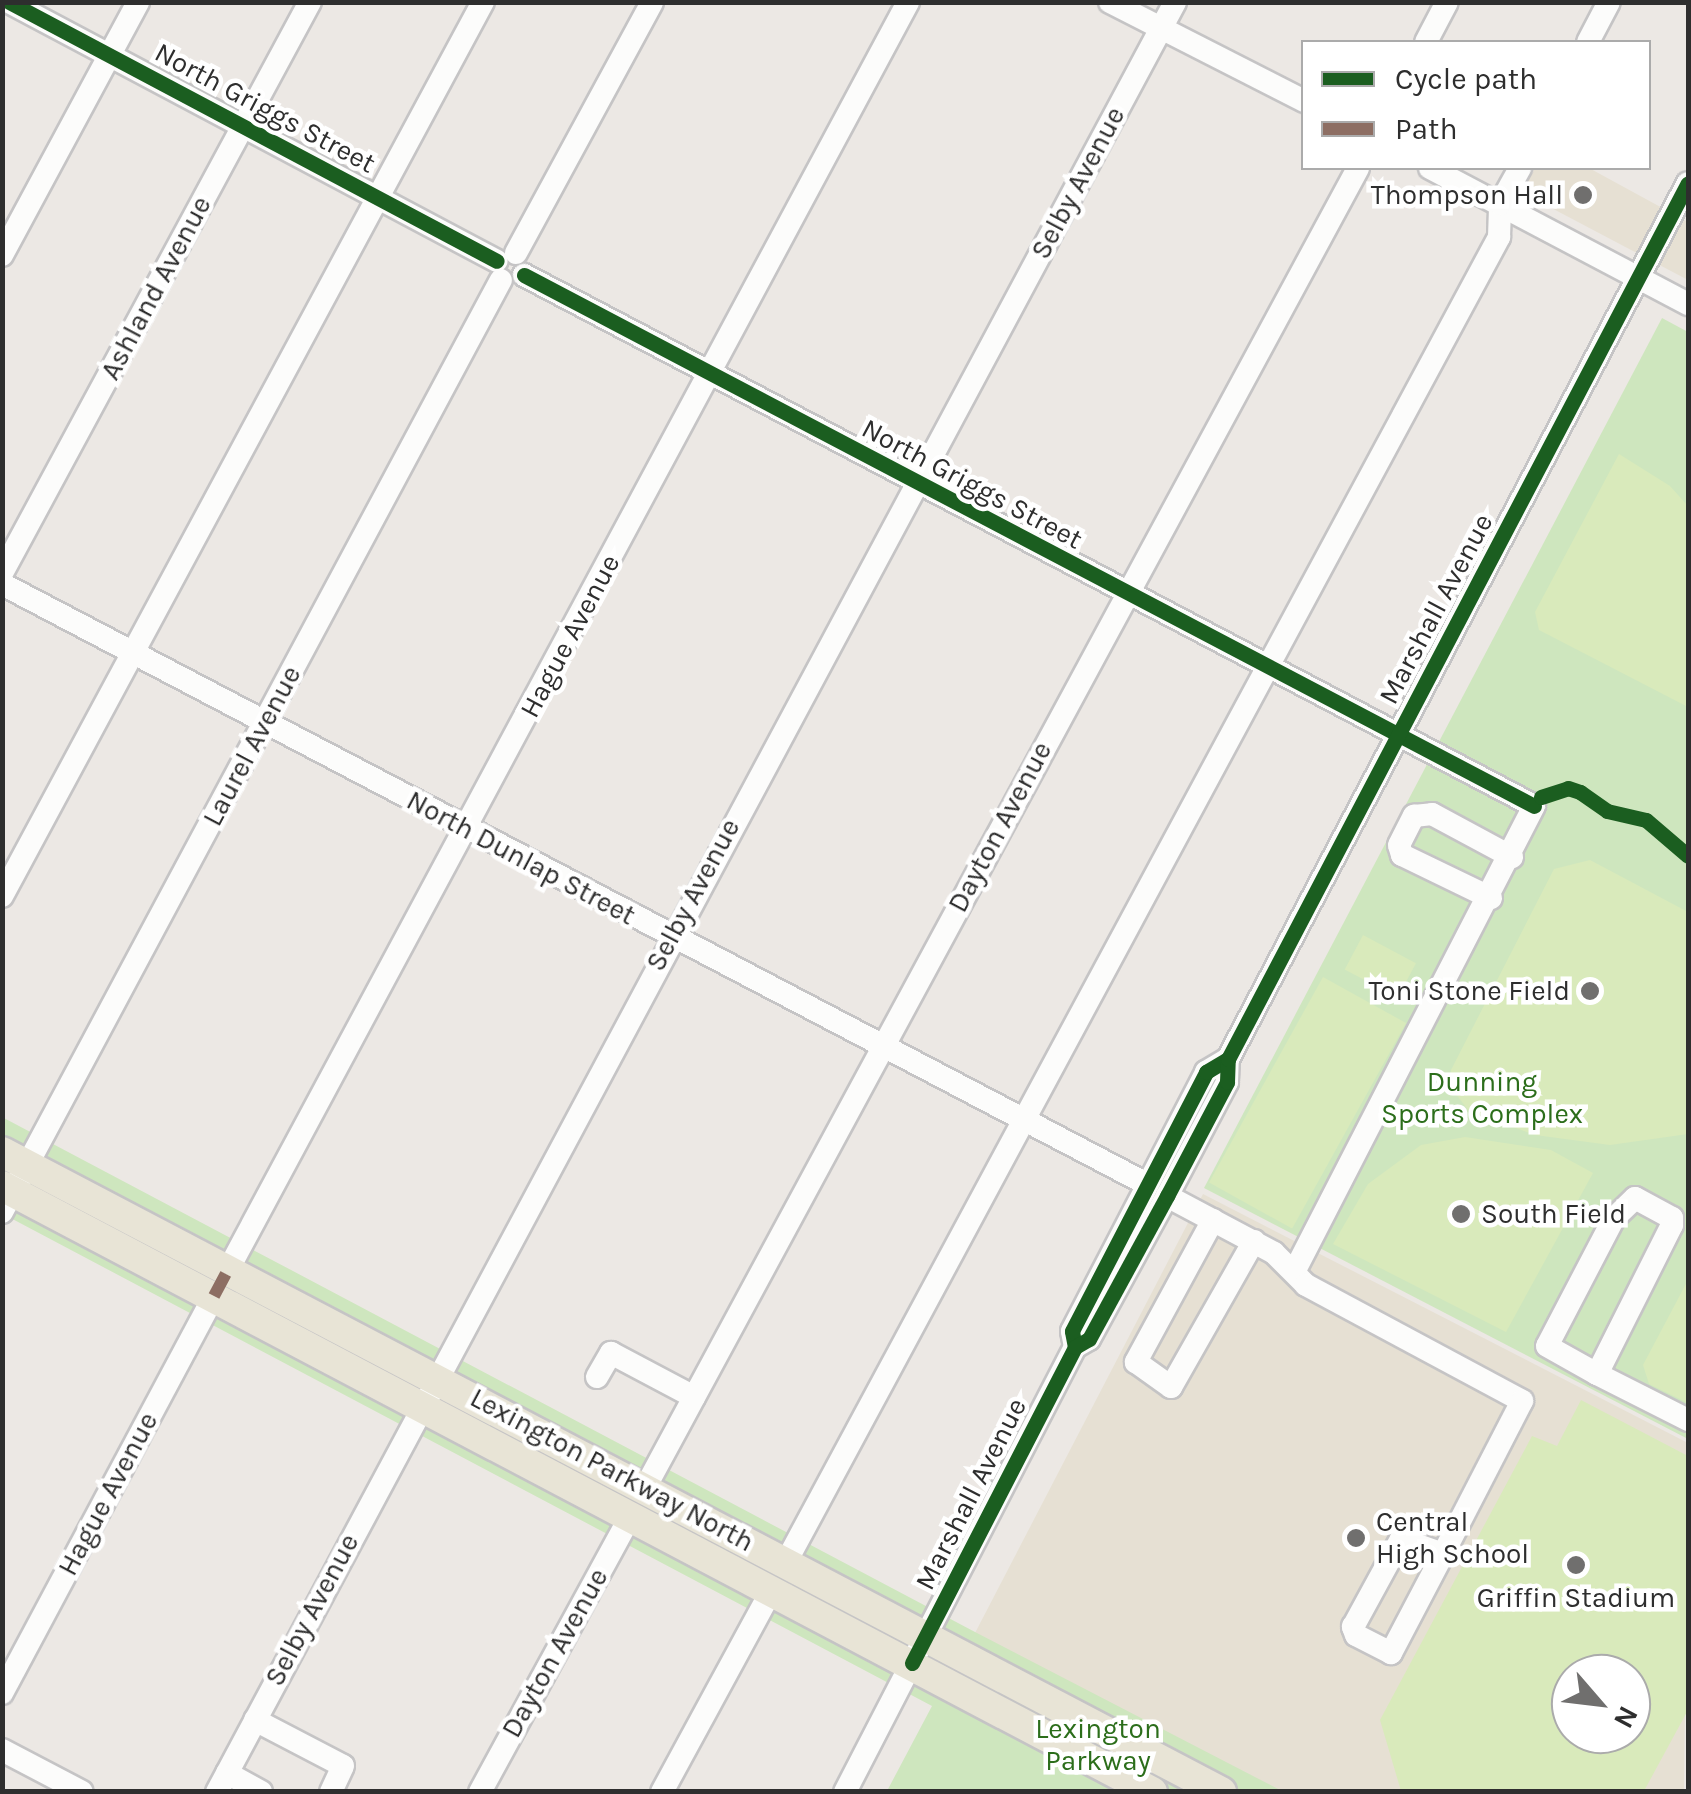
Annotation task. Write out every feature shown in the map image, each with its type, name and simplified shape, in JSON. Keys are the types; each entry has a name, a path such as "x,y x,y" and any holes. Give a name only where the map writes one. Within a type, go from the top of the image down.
{"main road":[{"name":"Lexington Parkway North","path":"10,1182 229,1268 631,1515 1152,1792"},
{"name":"Lexington Parkway North","path":"10,1182 214,1296 646,1488 928,1633 1221,1792"}],"street":[{"name":"North Griggs Street","path":"8,2 379,195 914,483 1400,730 1534,806 1512,857"},
{"path":"2,255 138,2"},
{"name":"Ashland Avenue","path":"2,573 310,2"},
{"path":"2,896 483,2"},
{"name":"Laurel Avenue","path":"10,1182 265,722 652,2"},
{"name":"Hague Avenue","path":"229,1268 908,2"},
{"path":"1110,2 1301,100"},
{"name":"Selby Avenue","path":"222,1782 427,1391 1176,2"},
{"path":"1427,40 1447,2"},
{"path":"1589,40 1609,2"},
{"name":"Dayton Avenue","path":"646,1488 1125,592 1357,170"},
{"path":"1434,170 1688,304"},
{"path":"786,1562 1499,237 1500,204 1519,170"},
{"name":"Marshall Avenue","path":"845,1792 1075,1347 1072,1331 1157,1190 1206,1072 1228,1058 1688,183"},
{"name":"North Dunlap Street","path":"2,584 1254,1241 1306,1285 1522,1401 1443,1554"},
{"path":"1294,1272 1491,898 1512,857 1432,814 1414,816 1399,845 1402,855 1491,898"},
{"path":"1597,1374 1672,1218 1629,1198 1547,1346 1597,1374 1688,1420"},
{"path":"1213,1220 1136,1362 1171,1387 1254,1241"},
{"name":"Hague Avenue","path":"2,1693 214,1296"},
{"path":"597,1378 611,1353 694,1397"},
{"name":"Dayton Avenue","path":"480,1792 631,1515"},
{"path":"1400,1539 1443,1554 1391,1653 1356,1634 1353,1627 1400,1539"},
{"path":"662,1792 772,1589"},
{"path":"255,1720 343,1766 331,1792"},
{"path":"2,1750 82,1792"},
{"path":"222,1782 261,1792"}],"shaded area":[{"path":"1534,170 1593,170 1688,222 1688,280 1521,192"},
{"name":"Central High School","path":"1203,1194 1688,1443 1684,1791 1280,1791 975,1633"}],"green space":[{"name":"Dunning Sports Complex","path":"1662,318 1688,332 1688,1439 1204,1188"},
{"path":"1619,454 1670,486 1688,506 1688,707 1539,630 1535,612"},
{"name":"Toni Stone Field","path":"1590,860 1688,912 1688,1134 1610,1145 1535,1135 1468,1110 1450,1086 1451,1070 1554,869"},
{"path":"1363,935 1416,963 1398,998 1345,969"},
{"path":"1323,977 1406,1023 1292,1229 1209,1183"},
{"name":"Lexington Parkway","path":"2,1117 1282,1791 887,1791 932,1706 3,1214"},
{"name":"South Field","path":"1465,1137 1551,1150 1593,1173 1506,1332 1333,1244 1368,1184 1421,1145"},
{"path":"1688,1280 1688,1403 1649,1384 1643,1365"},
{"name":"Griffin Stadium","path":"1581,1400 1688,1456 1688,1710 1644,1791 1401,1791 1380,1720 1532,1436 1557,1446"}],"marked path":[{"path":"214,1296 229,1268"}],"cycle path":[{"path":"9,2 497,261"},
{"path":"912,1663 1075,1347 1089,1339 1227,1082 1228,1059 1688,183"},
{"path":"524,275 1534,806"},
{"path":"1541,797 1568,788 1580,792 1607,811 1646,820 1688,856"},
{"path":"1075,1347 1072,1331 1206,1072 1228,1059"}],"place":[{"name":"Thompson Hall","path":"1583,195"},
{"name":"Toni Stone Field","path":"1590,991"},
{"name":"South Field","path":"1461,1214"},
{"name":"Central High School","path":"1356,1538"},
{"name":"Griffin Stadium","path":"1576,1565"}]}
